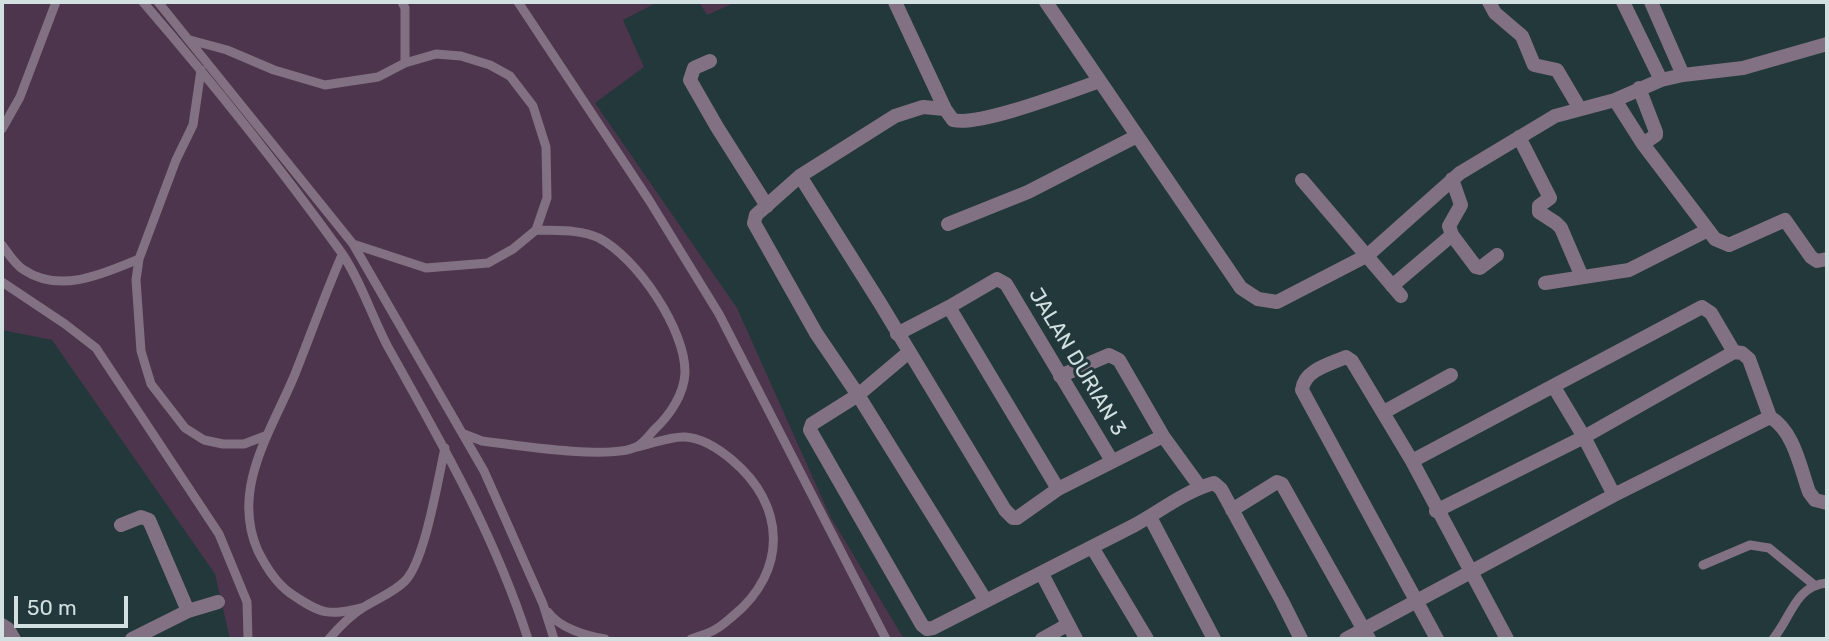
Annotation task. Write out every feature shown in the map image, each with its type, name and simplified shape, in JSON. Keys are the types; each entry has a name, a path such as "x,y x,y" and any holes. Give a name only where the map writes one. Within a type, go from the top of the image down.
{"street":[{"path":"895,2 946,109 953,120 958,122 1022,108 1100,81"},
{"path":"1046,2 1241,288 1258,299 1277,302 1368,255 1452,179 1555,116 1615,100 1661,80 1743,68 1827,44"},
{"path":"1489,2 1497,15 1522,36 1534,65 1557,70 1580,109"},
{"path":"1623,2 1661,80"},
{"path":"1651,2 1683,75"},
{"path":"710,61 694,68 690,80 767,206"},
{"path":"1639,88 1656,132 1656,135 1643,144"},
{"path":"1615,100 1643,144 1715,239 1729,245 1785,220 1811,257 1817,261 1827,259"},
{"path":"946,109 923,107 895,116 800,176 754,217 755,225 816,333 858,395 986,601"},
{"path":"948,224 1028,192 1137,136"},
{"path":"1519,137 1550,198 1539,206 1539,212 1561,228 1582,276"},
{"path":"800,176 1010,515 1017,518 1058,489 1163,436"},
{"path":"1452,179 1461,202 1449,226 1452,235 1475,267 1480,268 1497,255"},
{"path":"1302,180 1396,291 1452,235"},
{"path":"1545,283 1629,270 1708,230"},
{"name":"JALAN DURIAN 3","path":"897,334 997,279 1002,281 1112,461"},
{"path":"950,307 1058,489"},
{"path":"1412,461 1702,307 1711,313 1734,352 1749,359 1770,417 1782,424 1788,435 1809,492 1815,500 1827,503"},
{"path":"909,352 858,395 812,424 810,430 922,625 927,629 1042,574 1150,517 1200,487 1214,483 1221,489 1301,639"},
{"path":"1436,511 1584,437 1734,352"},
{"path":"1060,376 1109,355 1115,356 1163,436 1200,487"},
{"path":"1437,639 1302,390 1308,375 1348,356 1412,461 1436,511 1507,639"},
{"path":"1384,412 1451,375"},
{"path":"1554,387 1614,495"},
{"path":"1346,639 1366,634 1416,600 1614,495 1770,417"},
{"path":"1232,510 1277,482 1282,484 1366,634"},
{"path":"121,525 143,516 149,520 188,611"},
{"path":"1150,517 1214,639"},
{"path":"1092,547 1147,639"},
{"path":"1042,574 1076,639"},
{"path":"132,639 188,611 218,602"},
{"path":"2,625 14,639"},
{"path":"1042,639 1067,625"}],"lane":[{"path":"2,129 20,97 56,2"},
{"path":"143,2 201,69 342,255 387,344 461,478 513,592 528,639"},
{"path":"158,2 353,244 484,471 542,604 554,639"},
{"path":"402,2 405,8 405,62"},
{"path":"518,2 649,200 719,314 886,639"},
{"path":"189,40 326,85 378,78 405,62 436,54 461,56 490,65 510,76 533,106 546,147 547,198 536,230 513,249 488,263 426,268 353,244"},
{"path":"201,69 193,125 176,160 139,259 136,280 141,351 151,384 185,428 204,440 223,444 244,444 265,436"},
{"path":"536,230 581,231 617,250 656,296 677,337 684,360 685,377 676,404 636,447"},
{"path":"2,245 23,270 68,282 139,259"},
{"path":"342,255 320,304 292,381 265,436 252,481 251,535 264,563 282,588 310,607 335,614 364,607 385,597 407,579 424,534 445,448"},
{"path":"2,282 96,348 219,534 247,602 248,639"},
{"path":"463,434 482,441 602,453 684,437 703,441 747,472 760,491 775,536 769,573 747,604 717,629 691,639"},
{"path":"1703,565 1750,545 1769,548 1813,584"},
{"path":"1773,639 1804,590 1813,584 1827,583"},
{"path":"542,604 553,619 588,636 605,639"},
{"path":"329,639 340,626 364,607"}],"shaded area":[{"path":"2,2 658,2 623,20 644,67 595,103 737,308 830,516 904,639 230,639 215,574 52,340 2,330"},
{"path":"699,2 736,2 707,15"}]}
